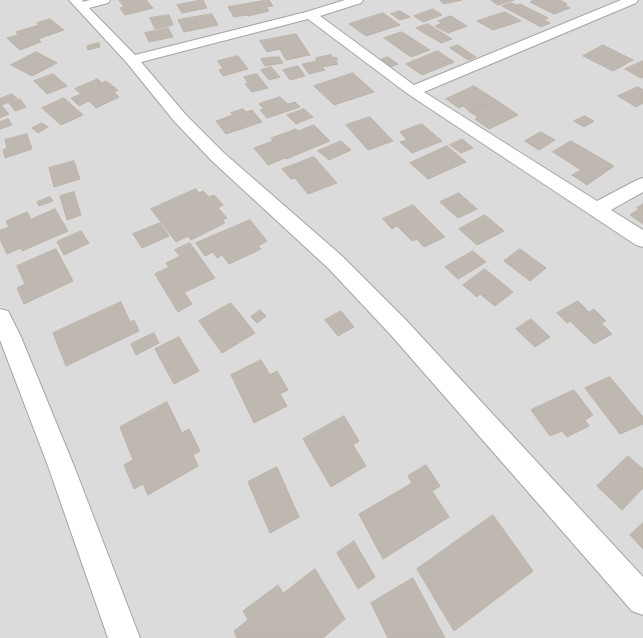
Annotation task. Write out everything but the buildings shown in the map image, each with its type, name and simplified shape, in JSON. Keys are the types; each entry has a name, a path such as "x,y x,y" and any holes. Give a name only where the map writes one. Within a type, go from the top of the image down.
{"street":[{"path":"78,3 104,0"},
{"path":"132,60 310,15 357,0"},
{"path":"413,91 632,0"},
{"path":"78,3 132,60 180,118 218,157 335,262 398,327 643,600"},
{"path":"310,15 413,91 643,240"},
{"path":"596,209 643,184"},
{"path":"0,318 10,337 61,466 124,638"}],"shaded area":[{"path":"0,0 643,0 643,638 0,638"}]}
